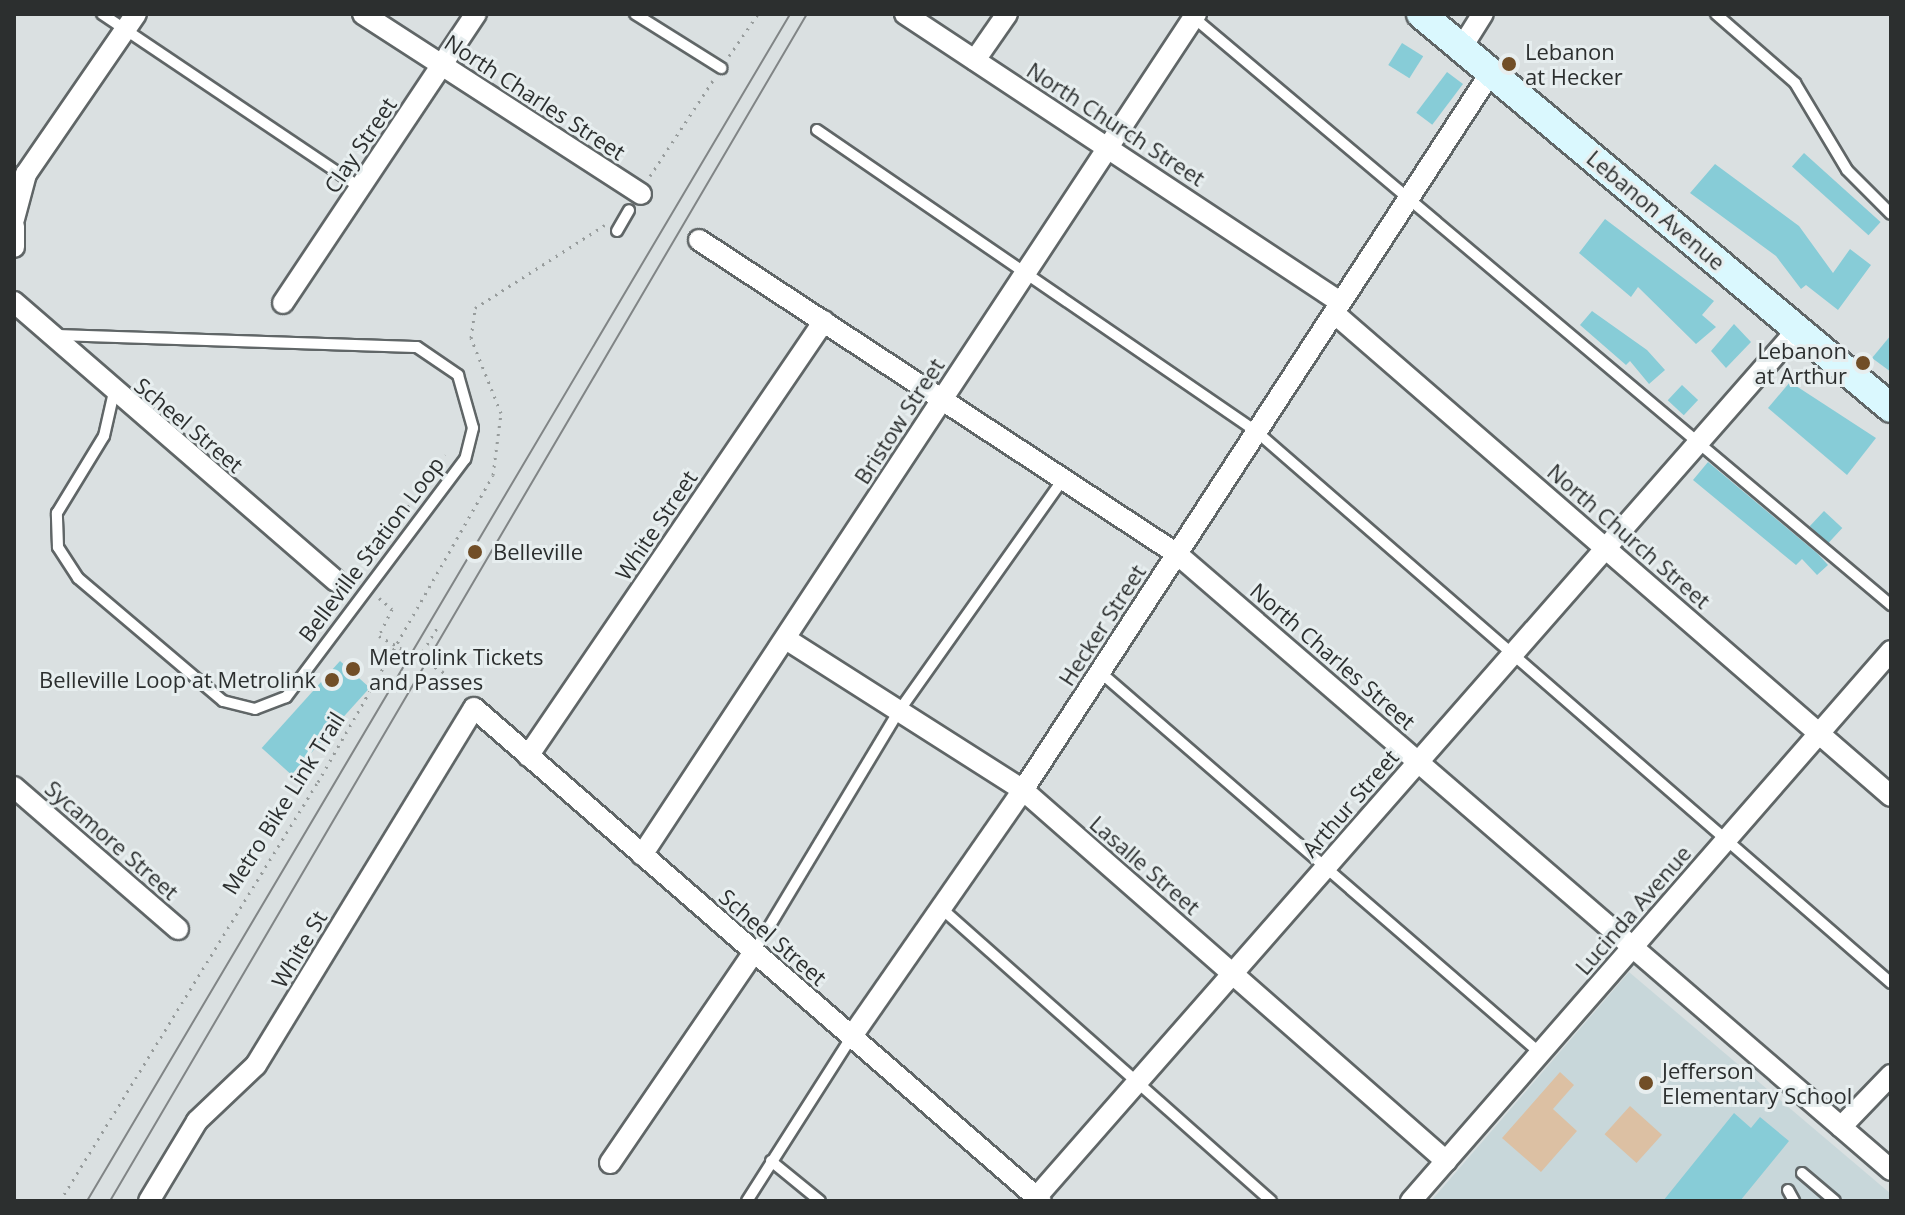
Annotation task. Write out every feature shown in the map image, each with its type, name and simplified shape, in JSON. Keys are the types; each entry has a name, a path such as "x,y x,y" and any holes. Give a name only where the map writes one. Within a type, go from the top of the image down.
{"main road":[{"name":"Lebanon Avenue","path":"1421,14 1890,406"}],"street":[{"name":"North Charles Street","path":"363,14 635,202"},
{"name":"Clay Street","path":"283,303 476,14"},
{"name":"North Church Street","path":"905,14 1108,147 1337,308 1891,796"},
{"path":"975,60 1007,14"},
{"path":"1462,47 1483,14"},
{"name":"Bristow Street","path":"642,855 1194,16"},
{"path":"14,219 26,174 131,22"},
{"name":"Hecker Street","path":"852,1036 1023,790 1491,72"},
{"path":"14,226 14,247"},
{"name":"North Charles Street","path":"699,240 1177,554 1634,945 1891,1170"},
{"name":"Scheel Street","path":"14,302 114,392 336,581"},
{"name":"White Street","path":"528,756 824,321"},
{"name":"Arthur Street","path":"1037,1200 1798,329"},
{"name":"Lasalle Street","path":"786,639 1023,790 1446,1161"},
{"name":"Lucinda Avenue","path":"1411,1201 1891,651"},
{"name":"Scheel Street","path":"474,708 1037,1200"},
{"name":"White St","path":"149,1201 197,1121 256,1065 474,708"},
{"name":"Sycamore Street","path":"14,787 178,929"},
{"path":"610,1163 754,952"},
{"path":"1841,1127 1891,1075"}],"lane":[{"path":"102,14 131,22 361,188"},
{"path":"635,14 721,68"},
{"path":"1716,14 1795,83 1847,170 1891,214"},
{"path":"1194,16 1701,440 1891,605"},
{"path":"817,130 1024,275 1257,432 1891,983"},
{"path":"617,231 635,202"},
{"name":"Belleville Station Loop","path":"49,335 417,347 458,375 473,428 465,459 286,697 271,707 237,708 78,578 58,547 57,513 104,436 114,392"},
{"path":"754,952 899,711 1063,479"},
{"path":"1100,672 1540,1053"},
{"path":"941,908 1271,1201"},
{"name":"Hecker Street","path":"747,1201 852,1036"},
{"path":"771,1161 820,1201"},
{"path":"1802,1173 1835,1201"},
{"path":"1788,1190 1794,1201"}],"path":[{"name":"Metro Bike Link Trail","path":"60,1201 318,782 493,475 501,413 471,338 475,308 635,202 758,14"},
{"path":"321,625 445,455"},
{"path":"419,658 437,628"},
{"path":"410,652 474,708"}],"shaded area":[{"name":"Jefferson Elementary School","path":"1629,972 1891,1194 1891,1201 1431,1201"},
{"path":"1560,1072 1574,1085 1553,1109 1577,1131 1541,1172 1502,1138"},
{"path":"1630,1106 1662,1135 1637,1163 1605,1134"}],"building":[{"path":"1402,43 1423,56 1409,78 1388,65"},
{"path":"1447,72 1463,84 1432,125 1416,113"},
{"path":"1804,153 1881,222 1868,235 1792,166"},
{"path":"1715,164 1799,226 1833,273 1850,249 1871,265 1838,310 1806,285 1801,289 1776,256 1690,193"},
{"path":"1605,219 1714,301 1702,315 1716,327 1696,344 1638,287 1631,297 1579,253"},
{"path":"1592,311 1647,350 1665,370 1649,384 1630,361 1626,365 1580,325"},
{"path":"1734,324 1751,342 1726,368 1711,351"},
{"path":"1891,335 1891,372 1872,358"},
{"path":"1790,382 1876,438 1847,475 1768,408"},
{"path":"1682,385 1698,400 1684,415 1668,400"},
{"path":"1708,462 1828,565 1817,575 1802,559 1796,565 1693,480"},
{"path":"1824,511 1842,528 1828,543 1810,526"},
{"path":"340,661 370,688 291,775 262,748"},
{"name":"Jefferson Elementary School","path":"1734,1113 1751,1128 1760,1117 1789,1141 1740,1201 1663,1201"}],"tram line":[{"path":"87,1201 790,14"},
{"path":"110,1201 807,14"}],"place":[{"name":"Lebanon at Hecker","path":"1509,64"},
{"name":"Lebanon at Arthur","path":"1863,363"},
{"name":"Belleville","path":"475,552"},
{"name":"Metrolink Tickets and Passes","path":"353,669"},
{"name":"Belleville Loop at Metrolink","path":"332,680"},
{"name":"Jefferson Elementary School","path":"1646,1083"}]}
